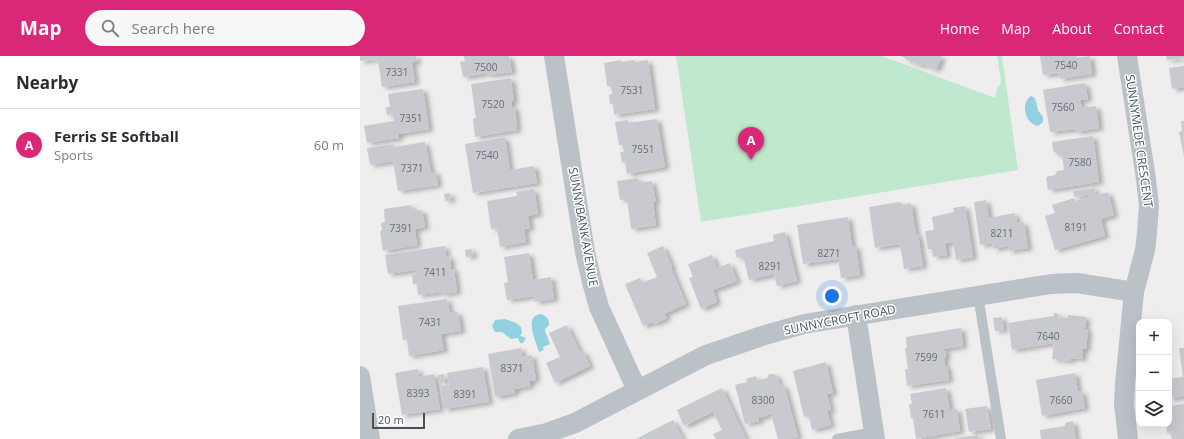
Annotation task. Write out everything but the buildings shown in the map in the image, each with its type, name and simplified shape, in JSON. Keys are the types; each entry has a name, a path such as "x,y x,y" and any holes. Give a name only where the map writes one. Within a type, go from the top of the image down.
{"street":[{"name":"SUNNYBANK AVENUE","path":"554,56 584,245 592,282 599,307 638,390"},
{"name":"SUNNYMEDE CRESCENT","path":"1127,56 1149,202 1147,233 1134,292 1124,393 1128,439"},
{"name":"SUNNYCROFT ROAD","path":"518,439 575,423 706,355 762,336 804,324 1052,284 1077,283 1134,292"},
{"path":"856,315 875,436"},
{"path":"360,376 370,439"}],"lane":[{"path":"978,295 1001,439"},
{"path":"836,439 875,436"}],"green space":[{"path":"676,56 882,56 995,98 997,88 1001,81 997,56 1002,56 1018,170 701,222"}],"water":[{"path":"1031,96 1035,98 1038,110 1043,117 1043,122 1038,126 1030,121 1026,113 1026,103"},
{"path":"541,314 549,321 549,325 545,331 550,344 543,347 544,350 539,352 532,330 532,324 533,319"},
{"path":"505,319 516,323 521,327 522,333 520,336 526,338 523,343 520,343 518,338 511,339 502,332 495,332 492,326 495,320"}],"place":[{"name":"Ferris SE Softball","path":"751,160"}]}
